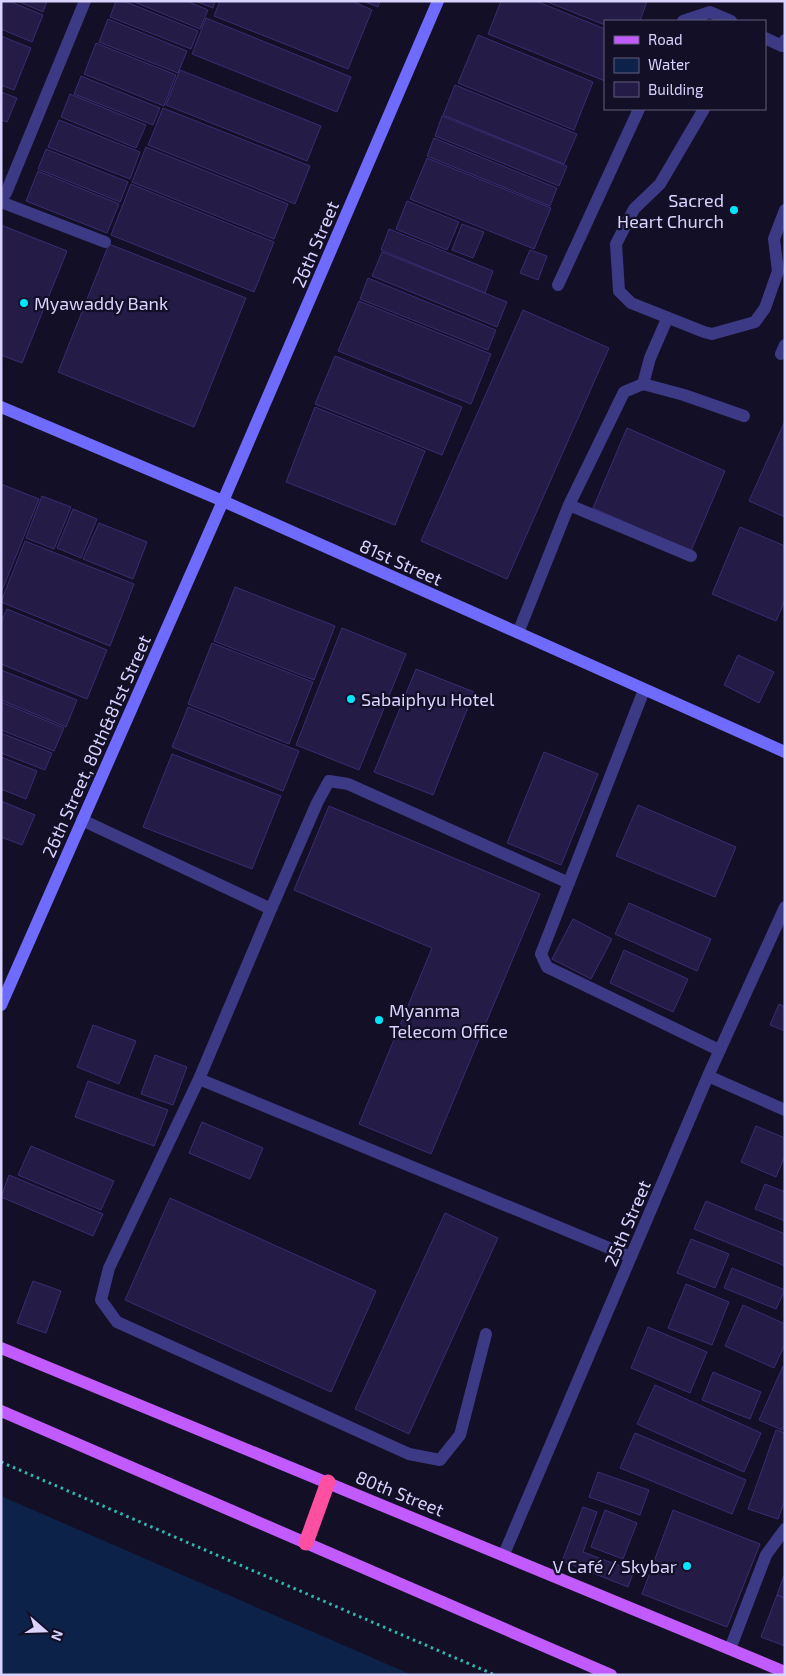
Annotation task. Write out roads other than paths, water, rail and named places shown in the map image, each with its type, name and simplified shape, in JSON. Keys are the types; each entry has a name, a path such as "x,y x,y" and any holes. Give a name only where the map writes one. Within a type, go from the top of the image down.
{"highway":[{"path":"306,1543 328,1482"}],"main road":[{"name":"26th Street","path":"223,502 438,1"},
{"name":"81st Street","path":"1,407 223,502 785,752"},
{"name":"26th Street, 80th&81st Street","path":"1,1005 223,502"},
{"name":"80th Street","path":"1,1348 504,1554 785,1672"},
{"path":"1,1411 611,1675"}],"street":[{"path":"1,198 6,194 86,1"},
{"path":"686,20 710,12 729,20"},
{"path":"766,40 784,45"},
{"path":"558,285 639,110"},
{"path":"703,110 660,184 634,209 616,244 619,291 630,303 667,319 712,334 755,322 765,308 778,272 774,239 785,210"},
{"path":"1,202 105,242"},
{"path":"643,384 650,358 667,319"},
{"path":"518,633 569,505 624,392 643,384 684,395 744,416"},
{"path":"569,505 691,556"},
{"path":"644,690 541,954 547,967 719,1050"},
{"path":"486,1334 460,1435 440,1460 409,1454 117,1322 101,1300 110,1268 199,1079 317,803 329,782 348,784 569,884"},
{"path":"82,820 271,909"},
{"name":"25th Street","path":"504,1554 719,1050 785,907"},
{"path":"708,1076 785,1110"},
{"path":"199,1079 631,1257"},
{"path":"730,1649 766,1555 785,1530"}],"water":[{"path":"1,1496 412,1675 1,1675"}],"place":[{"name":"Sacred Heart Church","path":"734,210"},
{"name":"Myawaddy Bank","path":"24,303"},
{"name":"Sabaiphyu Hotel","path":"351,699"},
{"name":"Myanma Telecom Office","path":"379,1020"},
{"name":"V Café / Skybar","path":"687,1566"}]}
